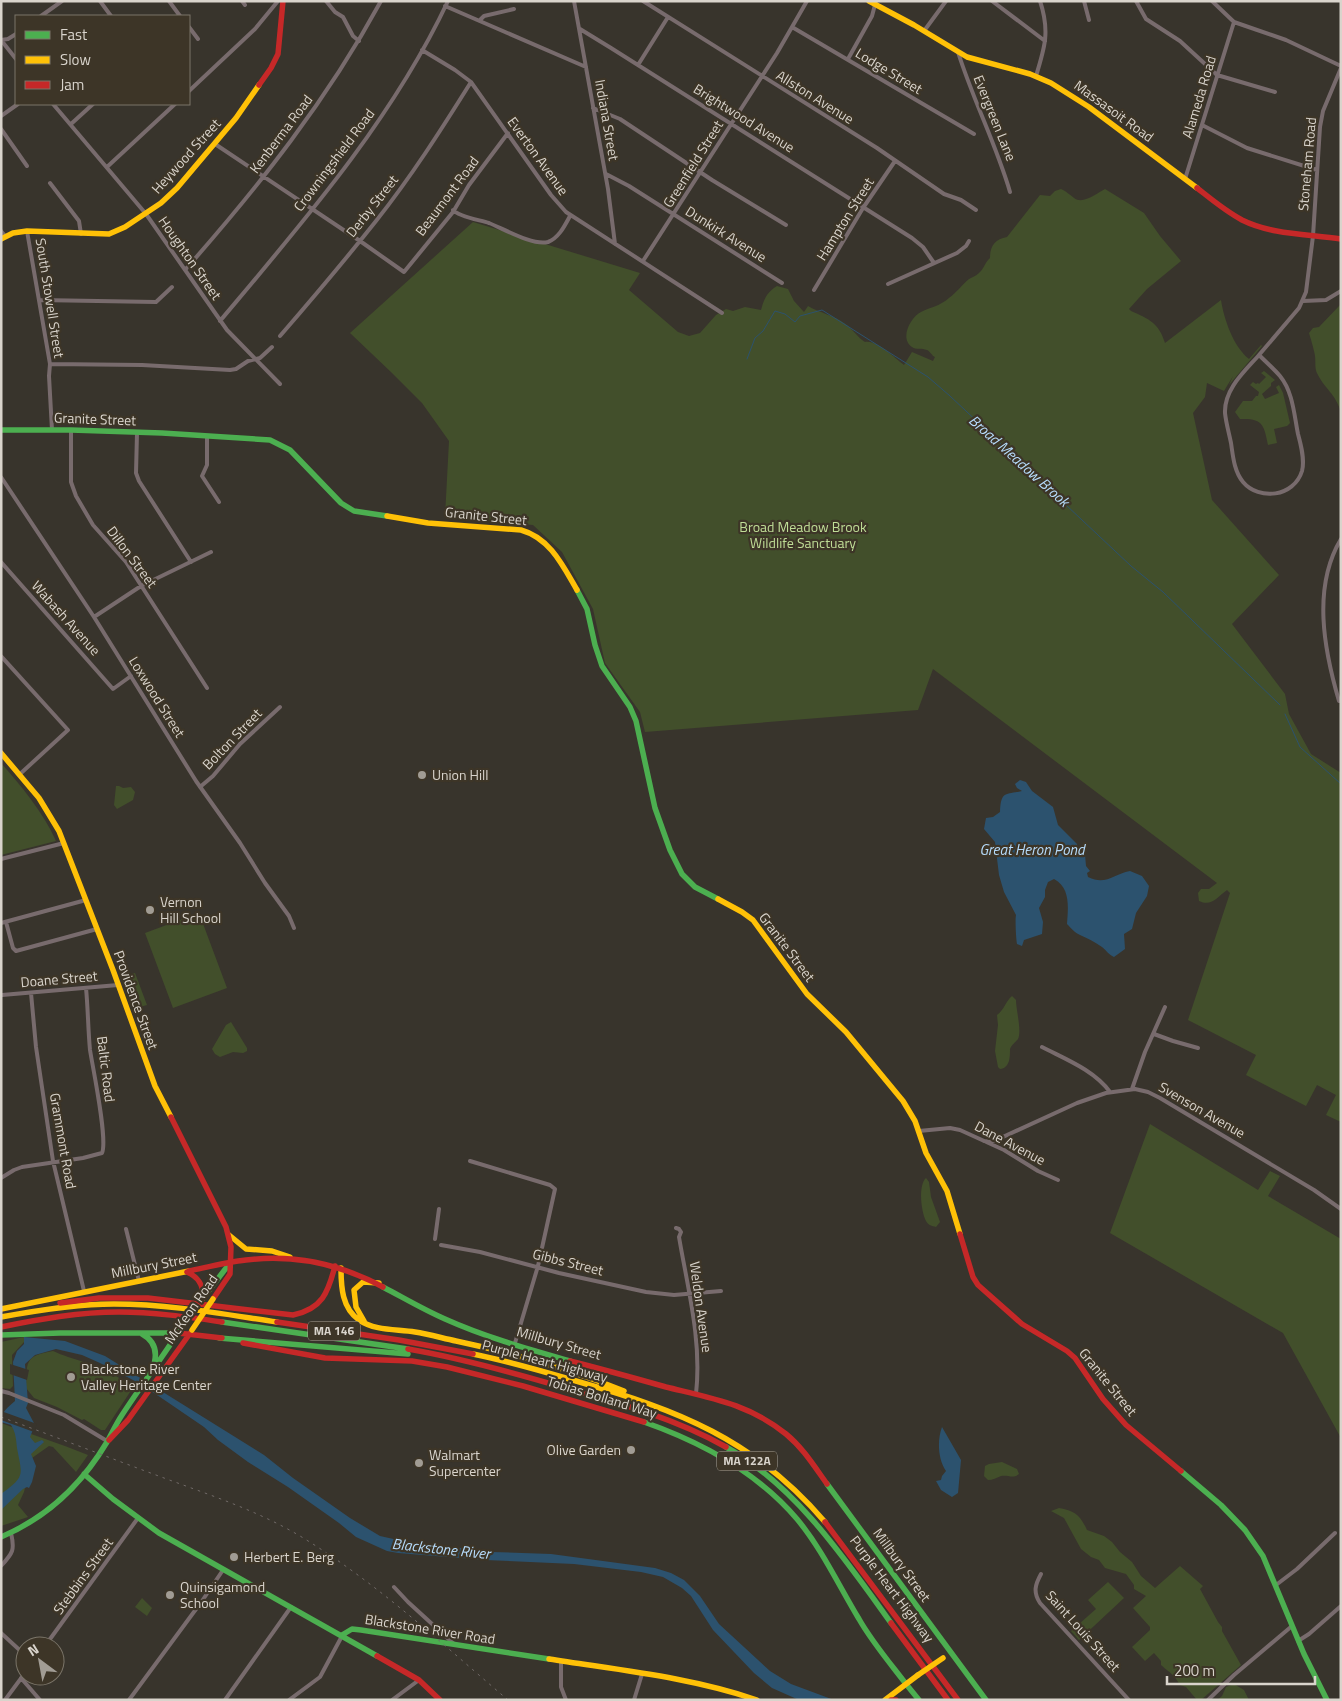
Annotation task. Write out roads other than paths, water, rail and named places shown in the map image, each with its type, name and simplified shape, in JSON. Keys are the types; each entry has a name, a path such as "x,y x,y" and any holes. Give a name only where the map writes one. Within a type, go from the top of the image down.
{"main road":[{"name":"Heywood Street","path":"3,235 27,231 81,234 115,232 146,214 167,198 215,144 256,91 278,54 283,1"},
{"name":"Massasoit Road","path":"873,2 958,52 1051,82 1089,107 1237,218 1255,226 1279,232 1341,240"},
{"name":"Granite Street","path":"1,430 71,430 270,440 283,445 297,457 348,509 360,513 458,526 521,530 532,533 541,539 561,562 581,597 587,609 602,666 633,712 642,742 655,808 670,850 682,874 695,887 742,912 761,928 800,985 814,1002 846,1032 910,1111 926,1153 947,1191 975,1282 1022,1324 1067,1351 1075,1358 1103,1400 1126,1424 1235,1518 1263,1556 1298,1641 1327,1700"},
{"name":"Providence Street","path":"1,753 20,774 51,815 65,843 155,1086 166,1111 219,1211 229,1235 230,1263"},
{"path":"229,1235 246,1250 272,1251 294,1259"},
{"name":"Millbury Street","path":"1,1308 230,1263 261,1258 294,1259 338,1267 379,1284 445,1320 515,1343 733,1403 776,1426 800,1447 986,1700"},
{"name":"McKeon Road","path":"1,1537 44,1513 84,1474 108,1441 118,1421 152,1370 230,1263"},
{"name":"McKeon Road","path":"108,1441 120,1430 191,1332 228,1278 230,1263"},
{"path":"1,1317 60,1303 116,1297 182,1301 293,1315 309,1311 322,1300 338,1267"},
{"path":"338,1267 342,1290 347,1304 355,1316 366,1324"},
{"path":"188,1272 200,1281 204,1291 203,1298"},
{"path":"366,1324 355,1306 354,1290 363,1282 379,1284"},
{"name":"Purple Heart Highway","path":"1,1317 66,1307 118,1304 158,1306 264,1320 402,1340 462,1351 526,1366 661,1408 709,1428 740,1446 767,1465 797,1492 848,1551 958,1700"},
{"name":"Purple Heart Highway","path":"1,1327 59,1316 89,1313 153,1314 343,1339 453,1358 560,1386 682,1424 730,1449 772,1480 813,1521 870,1593 948,1700"},
{"name":"MA 122A","path":"366,1324 436,1336 525,1358 602,1382 661,1408"},
{"name":"Tobias Bolland Way","path":"1,1335 191,1332 318,1356 354,1360 405,1360 432,1364 504,1381 673,1432 716,1452 772,1493 807,1532 832,1570 871,1638 919,1700"},
{"path":"139,1333 152,1340 156,1350 157,1356 152,1370"},
{"name":"MA 122A","path":"219,1338 453,1358"},
{"path":"84,1474 112,1499 159,1534 342,1635 419,1680 440,1700"},
{"name":"Blackstone River Road","path":"342,1635 352,1629 361,1630 642,1674 705,1684 757,1700"},
{"path":"885,1700 950,1652"},
{"path":"891,1700 896,1700"}],"street":[{"path":"100,1 110,15"},
{"path":"169,1 179,15"},
{"path":"190,90 255,29 278,1"},
{"path":"326,1 335,12 343,17 353,36 359,41"},
{"name":"Kenberma Road","path":"185,270 264,176 330,88 381,1"},
{"name":"Crowningshield Road","path":"220,321 369,136 422,50 448,1"},
{"name":"Indiana Street","path":"574,1 605,174 615,244"},
{"name":"Allston Avenue","path":"643,1 877,148 944,194 961,200 976,210"},
{"name":"Greenfield Street","path":"644,261 732,124 807,1"},
{"path":"924,31 946,1"},
{"path":"992,1 1045,40"},
{"path":"1036,76 1045,40 1046,23 1040,1"},
{"path":"1084,1 1089,20"},
{"path":"1136,1 1146,19 1180,41 1217,75 1275,92"},
{"path":"1212,1 1234,22 1286,40 1341,67"},
{"path":"41,15 58,2"},
{"path":"848,59 872,16 873,2"},
{"path":"445,6 586,67"},
{"path":"480,20 484,16 514,9"},
{"path":"638,65 668,17"},
{"name":"Alameda Road","path":"1185,179 1234,22"},
{"name":"Lodge Street","path":"792,27 974,134"},
{"path":"190,28 198,39"},
{"name":"Brightwood Avenue","path":"580,29 918,243 934,262"},
{"path":"1,40 8,39 15,35"},
{"path":"1,40 15,58"},
{"name":"Everton Avenue","path":"422,50 471,82 551,195 570,216 644,261 722,313"},
{"name":"Evergreen Lane","path":"958,52 972,92 1002,164 1010,192"},
{"name":"Stoneham Road","path":"1303,301 1306,292 1313,236 1322,118 1341,67"},
{"name":"Derby Street","path":"280,336 360,241 413,171 471,82"},
{"path":"1,116 17,105"},
{"name":"Houghton Street","path":"54,105 146,214 227,330 280,384"},
{"path":"71,124 92,105"},
{"path":"106,166 174,105"},
{"path":"593,108 620,119 701,173 786,225"},
{"path":"1202,125 1247,148 1317,170"},
{"path":"1,129 27,166"},
{"name":"Beaumont Road","path":"360,241 404,272 453,210 469,185 508,133"},
{"path":"215,144 360,241"},
{"name":"Hampton Street","path":"814,290 895,161"},
{"name":"Dunkirk Avenue","path":"605,174 622,182 674,214 782,283"},
{"path":"50,183 79,221 81,234"},
{"path":"453,210 458,214 489,223 530,240 542,242 556,238 570,216"},
{"name":"South Stowell Street","path":"27,231 50,364 52,430"},
{"path":"888,284 956,253 966,246 969,241"},
{"path":"39,300 156,302 172,288"},
{"path":"1259,355 1279,375 1288,388 1302,450 1303,467 1298,478 1286,489 1274,494 1256,492 1248,487 1241,480 1236,470 1225,416 1231,388 1259,355 1296,312 1303,301 1326,300 1341,291"},
{"path":"50,364 236,369 248,361 260,358 272,347"},
{"name":"Dillon Street","path":"71,430 71,474 74,491 94,525 120,555 207,688"},
{"path":"137,433 136,473 139,481 191,562"},
{"path":"207,436 206,465 202,476 219,502"},
{"name":"Loxwood Street","path":"1,476 94,617 200,786 289,916 294,928"},
{"path":"1338,701 1330,669 1323,604 1326,575 1331,557 1341,539"},
{"path":"94,617 141,586 211,552"},
{"name":"Wabash Avenue","path":"1,562 114,689 131,676"},
{"path":"1,656 68,730 20,774"},
{"name":"Bolton Street","path":"200,786 213,776 240,744 280,707"},
{"path":"1,859 65,843"},
{"path":"86,900 4,922 13,948 16,951 97,929"},
{"name":"Doane Street","path":"2,995 118,985"},
{"name":"Baltic Road","path":"53,1162 83,1158 102,1152 104,1143 90,1048 86,988"},
{"name":"Grammont Road","path":"31,993 36,1047 53,1162 84,1291"},
{"path":"1132,1090 1145,1052 1165,1007"},
{"path":"1154,1034 1173,1042 1198,1048"},
{"path":"1042,1047 1089,1072 1110,1092"},
{"name":"Svenson Avenue","path":"984,1141 992,1142 1084,1100 1110,1092 1132,1090 1148,1092 1314,1190 1341,1209"},
{"name":"Dane Avenue","path":"919,1131 951,1128 960,1130 1004,1150 1038,1171 1058,1180"},
{"path":"470,1161 554,1187 538,1266 515,1343"},
{"path":"1,1178 14,1170 53,1162"},
{"path":"435,1239 439,1209"},
{"name":"Weldon Avenue","path":"676,1228 682,1232 679,1237 696,1334 698,1377 696,1394"},
{"path":"126,1229 139,1281"},
{"name":"Gibbs Street","path":"441,1245 480,1252 646,1292 667,1295 721,1291"},
{"path":"1,1391 31,1401 75,1420 108,1441"},
{"name":"Stebbins Street","path":"52,1636 138,1518"},
{"path":"1,1566 13,1552 14,1546 11,1533"},
{"path":"1276,1585 1297,1569 1335,1533"},
{"path":"129,1700 223,1570"},
{"name":"Saint Louis Street","path":"1041,1574 1035,1585 1035,1593 1040,1603 1129,1700"},
{"path":"394,1587 456,1646"},
{"path":"1298,1641 1309,1634 1341,1606"},
{"path":"224,1700 291,1607"},
{"path":"1208,1700 1234,1675 1292,1626"},
{"path":"1,1633 15,1645"},
{"path":"289,1700 320,1677 342,1635"},
{"path":"561,1662 561,1687 566,1700"},
{"path":"634,1700 642,1674"},
{"path":"392,1700 419,1680"},
{"path":"5,1700 15,1686"},
{"path":"28,1686 40,1700"}],"water":[{"name":"Great Heron Pond","path":"1020,780 1026,782 1032,791 1053,807 1058,825 1077,844 1078,850 1085,855 1086,866 1090,871 1087,873 1088,877 1105,880 1130,871 1142,876 1149,886 1147,896 1136,913 1132,929 1124,934 1125,949 1114,957 1099,945 1076,933 1067,924 1068,905 1066,893 1054,879 1048,882 1045,897 1039,908 1043,922 1042,934 1024,940 1022,946 1017,944 1016,915 1004,892 999,875 995,842 984,829 986,818 993,817 1000,812 1001,800 1005,795 1022,791 1015,784"},
{"name":"Blackstone River","path":"24,1337 65,1341 105,1356 264,1455 350,1518 380,1536 492,1552 551,1554 655,1568 671,1573 684,1580 700,1596 719,1624 770,1671 791,1684 834,1700 799,1700 772,1688 754,1673 713,1630 691,1596 682,1588 663,1577 641,1572 574,1564 485,1560 387,1551 356,1537 288,1487 248,1462 204,1427 135,1381 82,1355 56,1349 35,1355 25,1364 28,1403 26,1408 35,1425 30,1437 35,1443 42,1440 44,1442 31,1454 36,1466 29,1488 23,1489 1,1510 1,1494 15,1483 21,1470 16,1436 11,1425 1,1422 1,1418 7,1408 15,1401 13,1362 17,1351 24,1344"},
{"path":"942,1427 961,1460 958,1493 952,1497 941,1490 936,1481 941,1480 946,1471 941,1461 939,1450 939,1438"}],"waterway":[{"name":"Broad Meadow Brook","path":"747,359 755,338 763,331 775,311 785,314 795,322 800,316 822,310 928,377 1131,566 1163,592 1280,705"},
{"name":"Broad Meadow Brook","path":"1285,714 1300,747 1341,784"}],"railway":[{"path":"1,1417 216,1497 284,1527 328,1554 382,1593 508,1700"}],"place":[{"name":"Union Hill","path":"422,775"},
{"name":"Vernon Hill School","path":"150,910"},
{"name":"Blackstone River Valley Heritage Center","path":"71,1377"},
{"name":"Olive Garden","path":"631,1450"},
{"name":"Walmart Supercenter","path":"419,1463"},
{"name":"Herbert E. Berg","path":"234,1557"},
{"name":"Quinsigamond School","path":"170,1595"}],"park label":[{"name":"Broad Meadow Brook Wildlife Sanctuary","path":"803,536"}]}
